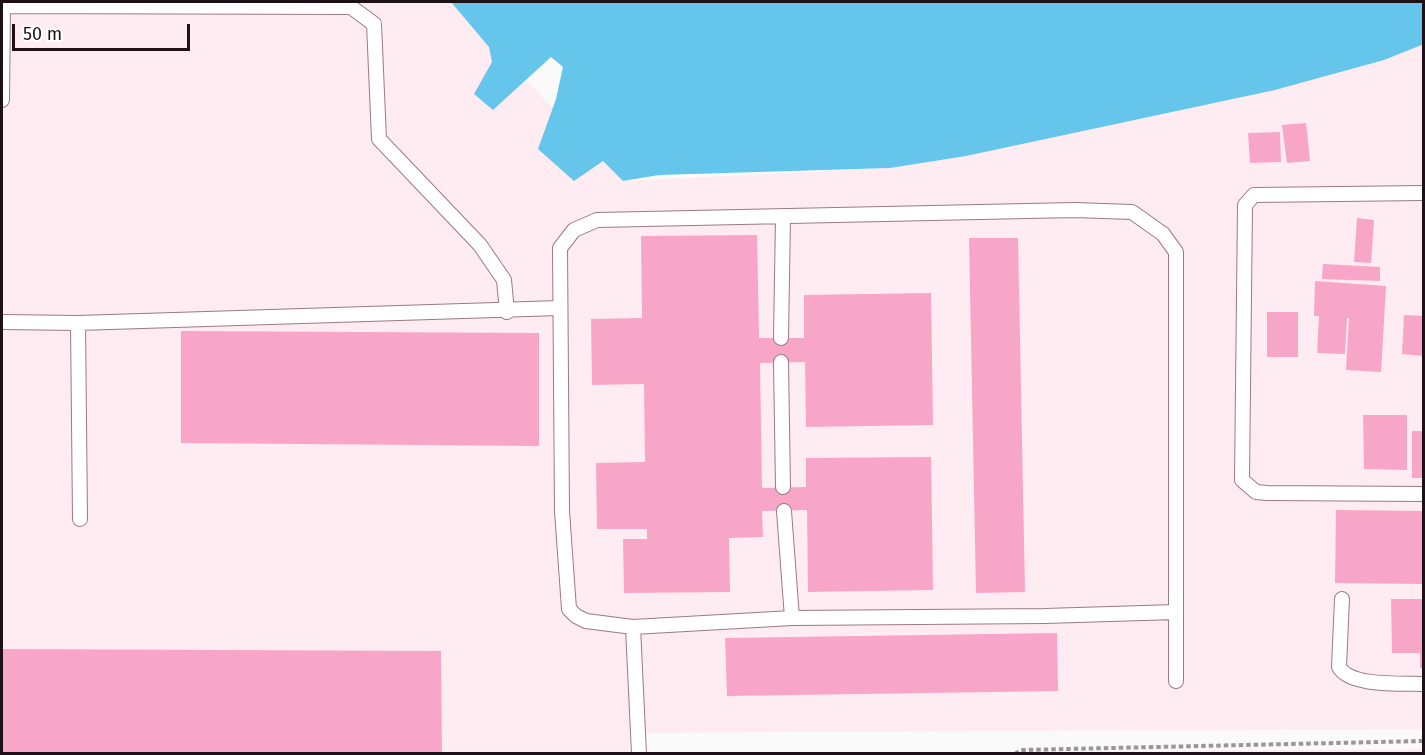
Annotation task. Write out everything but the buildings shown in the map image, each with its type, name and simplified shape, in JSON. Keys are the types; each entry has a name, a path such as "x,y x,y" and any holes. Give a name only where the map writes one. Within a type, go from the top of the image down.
{"lane":[{"path":"2,100 3,4 351,7 374,24 379,139 480,245 504,280 507,312"},
{"path":"1424,193 1254,195 1245,205 1242,480 1256,492 1267,493 1424,494"},
{"path":"1176,612 1045,616 792,618 633,627 586,621 576,616 569,609 562,511 560,248 574,230 597,220 783,218 1075,210 1132,212 1164,234 1176,252 1176,612 1176,681"},
{"path":"781,338 783,218"},
{"path":"2,322 78,323 507,312 560,308"},
{"path":"78,323 81,519"},
{"path":"781,362 783,487"},
{"path":"784,511 792,618"},
{"path":"1342,599 1339,667 1342,674 1360,681 1424,684"},
{"path":"633,627 639,753"}],"path":[{"path":"1015,753 1021,750 1424,741"}],"shaded area":[{"path":"2,2 451,2 623,181 890,168 966,156 1275,90 1384,60 1423,44 1423,729 630,733 629,754 2,753"},
{"path":"1423,749 1423,754 803,753"}],"water":[{"path":"451,2 1423,2 1424,44 1384,60 1275,90 966,156 890,168 659,175 623,181 603,161 574,181 538,149 556,99 563,67 551,57 493,110 474,94 492,62 489,47"}]}
